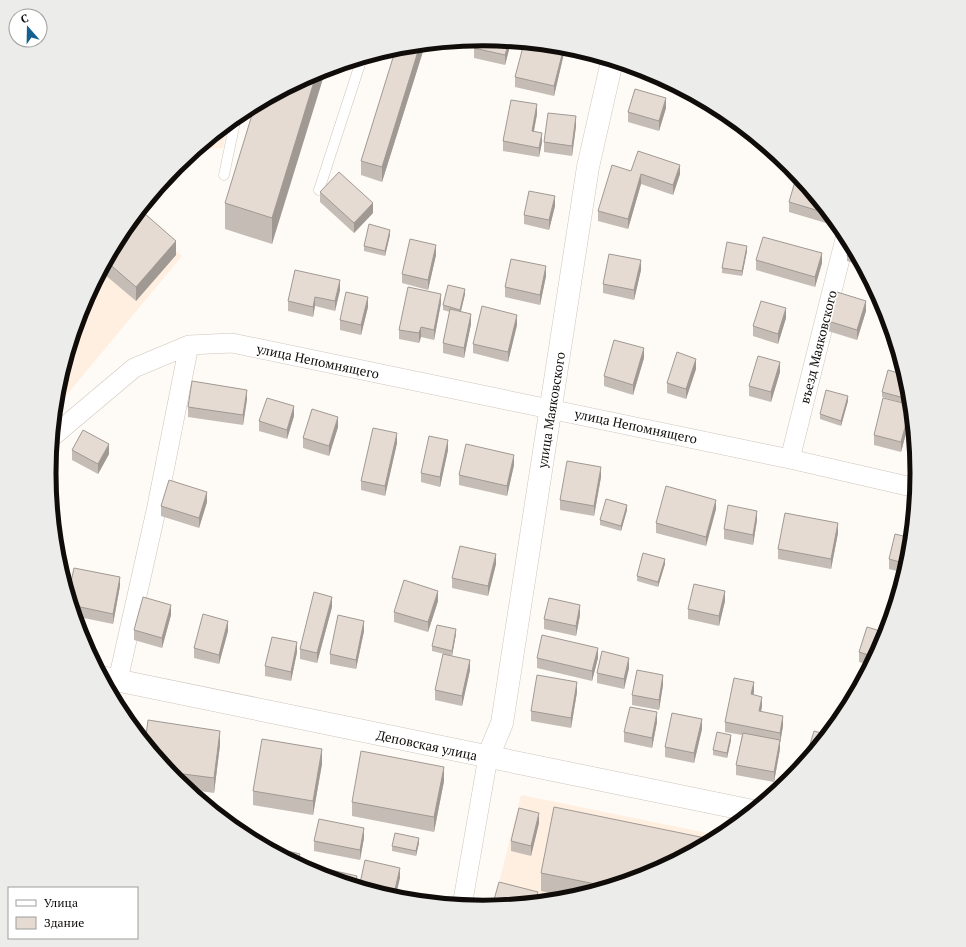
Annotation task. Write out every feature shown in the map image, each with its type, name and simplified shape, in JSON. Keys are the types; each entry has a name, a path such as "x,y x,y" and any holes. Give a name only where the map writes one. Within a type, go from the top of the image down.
{"street":[{"name":"улица Маяковского","path":"488,757 502,723 588,167 611,66"},
{"name":"въезд Маяковского","path":"790,459 844,245"},
{"name":"улица Непомнящего","path":"57,433 134,368 189,346 232,343 790,459 910,487"},
{"path":"110,679 156,511 189,346"},
{"name":"Деповская улица","path":"110,679 747,810"},
{"path":"463,900 488,757"}],"lane":[{"path":"319,190 360,65"},
{"path":"224,175 234,126"}],"shaded area":[{"path":"226,132 223,148 204,149"},
{"path":"139,220 182,256 62,400 70,363 88,310 113,260"},
{"path":"521,795 713,834 672,857 647,868 594,886 566,893 539,897 495,901"}],"building":[{"path":"474,46 483,46 508,47 505,55 474,48"},
{"path":"523,48 562,53 554,86 515,77"},
{"path":"418,51 382,167 361,161 394,56"},
{"path":"314,81 272,218 225,203 252,113 269,103"},
{"path":"635,89 666,98 659,121 628,112"},
{"path":"511,100 537,104 532,131 542,133 539,148 503,141"},
{"path":"548,113 576,116 572,146 544,142"},
{"path":"638,151 680,165 673,185 641,174 628,219 598,211 612,165 631,171"},
{"path":"339,172 373,203 354,223 320,192"},
{"path":"795,182 821,211 789,202"},
{"path":"529,191 555,196 549,220 524,215"},
{"path":"144,213 176,241 136,287 110,265"},
{"path":"369,224 390,230 385,251 364,246"},
{"path":"763,237 822,253 815,277 756,260"},
{"path":"410,239 436,245 428,280 402,274"},
{"path":"727,242 747,246 742,271 722,268"},
{"path":"609,254 641,260 634,290 603,284"},
{"path":"511,259 546,266 540,295 505,287"},
{"path":"295,270 340,280 335,301 315,297 313,307 288,301"},
{"path":"448,285 465,289 460,310 443,305"},
{"path":"408,287 441,294 434,330 421,327 419,333 399,330"},
{"path":"346,292 368,297 361,325 340,320"},
{"path":"837,292 866,301 857,330 828,321"},
{"path":"761,301 786,308 778,334 753,326"},
{"path":"482,306 517,315 508,352 473,344"},
{"path":"450,309 471,314 464,348 443,343"},
{"path":"614,340 644,348 633,385 604,376"},
{"path":"677,352 696,359 686,389 667,383"},
{"path":"758,356 780,362 771,392 749,386"},
{"path":"888,370 898,373 903,398 882,392"},
{"path":"192,381 247,390 243,415 188,407"},
{"path":"826,390 848,396 841,421 820,414"},
{"path":"267,398 294,406 287,430 259,421"},
{"path":"883,398 904,403 907,419 901,442 874,435"},
{"path":"312,409 338,417 329,446 303,438"},
{"path":"373,428 397,433 385,486 361,481"},
{"path":"83,430 109,444 98,464 72,450"},
{"path":"429,436 448,440 440,477 421,473"},
{"path":"466,444 514,455 507,486 459,475"},
{"path":"567,461 601,467 594,506 560,500"},
{"path":"169,480 207,492 199,518 161,506"},
{"path":"666,486 716,500 706,537 656,523"},
{"path":"606,499 627,505 621,526 600,520"},
{"path":"728,505 757,511 753,535 724,529"},
{"path":"785,513 838,523 831,559 778,549"},
{"path":"895,534 906,537 901,562 889,559"},
{"path":"460,546 496,554 488,586 452,578"},
{"path":"643,553 665,559 658,582 637,576"},
{"path":"74,568 120,577 113,614 77,606 70,585"},
{"path":"404,580 438,591 428,622 394,612"},
{"path":"694,584 725,591 719,616 688,609"},
{"path":"314,592 332,597 317,653 300,649"},
{"path":"143,597 171,605 162,638 134,630"},
{"path":"549,598 580,605 576,626 544,619"},
{"path":"203,614 228,621 219,655 194,648"},
{"path":"338,615 364,621 356,660 330,654"},
{"path":"437,625 456,629 452,651 432,646"},
{"path":"867,627 880,631 870,655 859,652"},
{"path":"542,635 598,648 592,671 537,658"},
{"path":"272,637 297,642 291,672 265,666"},
{"path":"602,651 629,658 624,679 597,673"},
{"path":"443,654 470,660 462,696 435,690"},
{"path":"637,670 663,675 659,700 632,695"},
{"path":"537,675 577,682 571,718 531,711"},
{"path":"734,678 754,682 751,694 762,697 759,711 783,716 780,733 725,722"},
{"path":"630,707 657,712 652,738 624,732"},
{"path":"672,713 702,719 694,753 665,747"},
{"path":"148,720 220,731 214,778 179,773 146,736"},
{"path":"814,731 822,733 822,734 808,750"},
{"path":"717,732 731,735 727,753 713,750"},
{"path":"743,733 780,740 774,772 736,765"},
{"path":"262,739 322,749 313,801 253,791"},
{"path":"361,751 444,767 434,817 352,802"},
{"path":"554,807 706,838 672,857 647,868 598,885 541,873"},
{"path":"519,808 539,813 531,846 511,841"},
{"path":"319,819 364,828 360,850 314,841"},
{"path":"395,833 419,838 416,851 392,846"},
{"path":"279,849 300,854 299,859 294,857"},
{"path":"365,860 400,868 394,892 360,882"},
{"path":"331,870 357,876 356,881 346,878 330,872"},
{"path":"499,882 538,892 537,897 494,901"}]}
